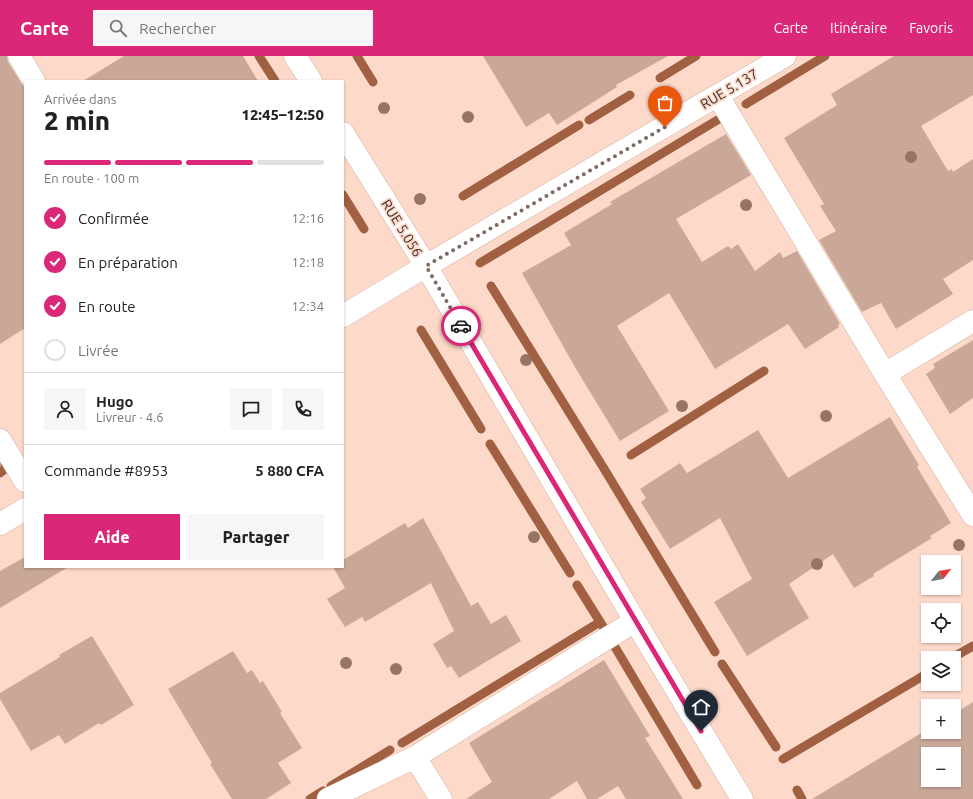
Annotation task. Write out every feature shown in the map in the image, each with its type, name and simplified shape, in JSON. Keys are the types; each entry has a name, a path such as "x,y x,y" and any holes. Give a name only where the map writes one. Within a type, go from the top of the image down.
{"street":[{"path":"19,56 33,80"},
{"path":"295,56 310,80"},
{"name":"RUE 5.137","path":"344,315 784,56"},
{"path":"718,96 973,515"},
{"name":"RUE 5.056","path":"344,135 426,266 635,621 742,799"},
{"path":"886,374 973,321"},
{"path":"0,440 24,479"},
{"path":"0,524 24,511"},
{"path":"328,799 415,757 635,621"},
{"path":"415,757 441,799"}],"building":[{"path":"0,56 7,56 8,62 24,87 24,329 0,344"},
{"path":"124,56 243,56 257,80 85,80"},
{"path":"483,56 668,56 616,85 617,87 557,125 549,113 526,127"},
{"path":"894,56 973,56 973,95 921,126 948,171 952,169 953,172 973,159 973,260 943,279 953,294 896,329 881,303 862,312 819,240 836,231 820,206 824,204 784,138 837,105 831,94"},
{"path":"726,134 751,175 676,219 702,262 728,246 731,249 738,244 755,271 780,252 783,258 797,251 840,324 838,325 839,327 805,349 788,324 715,369 669,293 617,326 669,411 620,441 576,369 522,273 571,245 564,233 612,204 610,202"},
{"path":"973,340 973,398 950,414 926,374 935,368 933,364"},
{"path":"890,417 919,465 917,467 951,523 930,536 932,538 873,574 874,576 854,588 833,554 789,584 809,618 747,656 714,602 752,579 720,518 670,549 641,502 646,498 640,489 680,463 687,473 758,430 788,478"},
{"path":"423,518 471,606 478,602 491,624 506,615 521,641 459,678 451,666 447,668 433,644 454,631 431,583 365,622 362,617 345,627 327,599 345,588 334,568 344,568 344,559 405,523 408,528"},
{"path":"24,558 24,568 66,568 0,608 0,571"},
{"path":"92,636 134,705 101,725 99,723 65,744 59,735 31,751 0,699 0,693 60,657 59,655"},
{"path":"233,651 247,673 252,670 260,683 263,681 282,712 280,713 302,748 278,763 291,783 266,799 232,799 210,764 212,763 168,689"},
{"path":"604,660 650,736 645,738 683,799 626,799 618,786 597,799 587,799 577,781 549,799 466,799 492,782 469,743"},
{"path":"973,702 973,799 812,799 921,733 921,739 961,739 961,710"}],"waterway":[{"path":"259,56 274,80"},
{"path":"357,56 373,82"},
{"path":"660,78 696,56"},
{"path":"746,104 825,56"},
{"path":"589,120 630,95"},
{"path":"480,263 729,113"},
{"path":"463,196 579,125"},
{"path":"344,197 364,229"},
{"path":"491,286 715,652"},
{"path":"421,330 481,429"},
{"path":"631,455 764,371"},
{"path":"490,444 570,573"},
{"path":"0,473 5,469 5,457"},
{"path":"577,585 607,633"},
{"path":"402,743 595,625"},
{"path":"961,653 973,646"},
{"path":"615,647 697,785"},
{"path":"722,664 776,747"},
{"path":"783,759 921,677"},
{"path":"331,786 390,750"},
{"path":"797,790 802,799"},
{"path":"310,799 323,791"}],"way so far":[{"path":"461,326 426,266 665,127"}],"route":[{"path":"461,326 701,731"}]}
